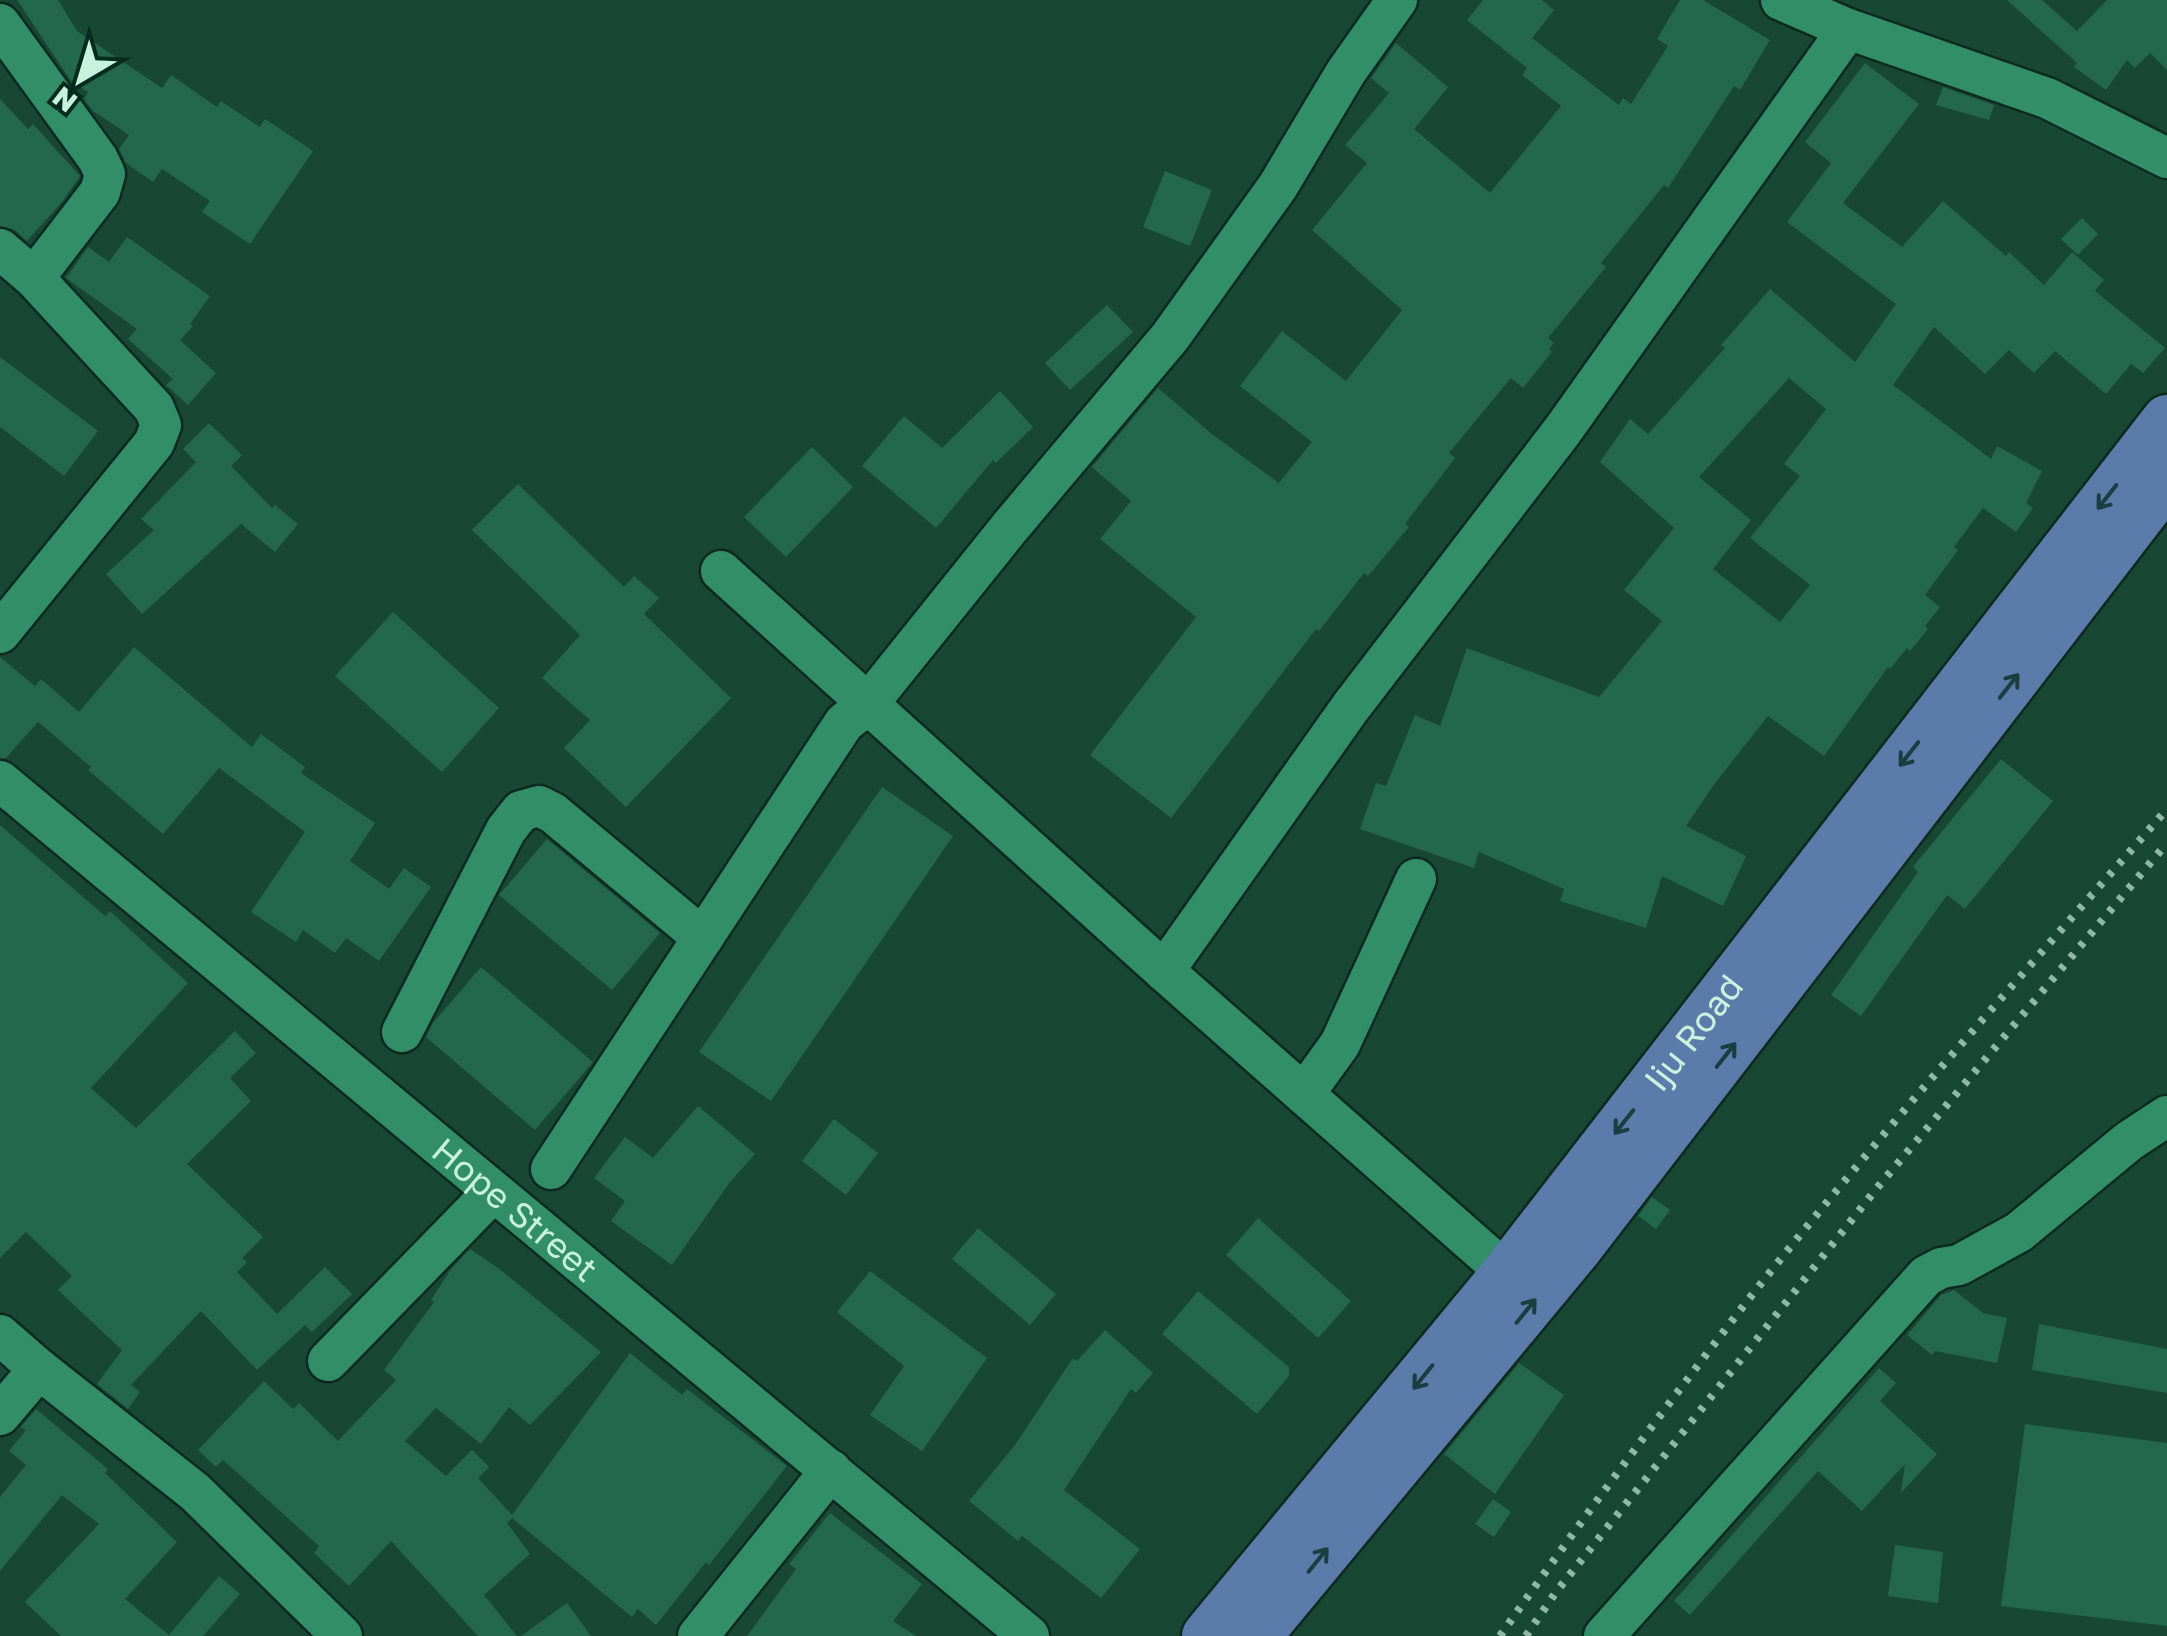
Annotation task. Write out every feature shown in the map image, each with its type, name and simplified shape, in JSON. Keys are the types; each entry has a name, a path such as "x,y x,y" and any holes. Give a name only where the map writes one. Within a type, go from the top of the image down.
{"main road":[{"name":"Iju Road","path":"1207,1636 1507,1273 2167,420"},
{"name":"Iju Road","path":"1256,1636 1577,1248 2167,480"}],"street":[{"path":"552,1169 844,723 868,704 1010,527 1170,338 1278,186 1346,72 1398,0"},
{"path":"1782,0 1848,29 2046,98 2167,158"},
{"path":"0,24 105,174 100,192 34,278"},
{"path":"1164,972 1350,708 1562,430 1848,29"},
{"path":"0,249 34,278 154,408 161,425 154,443 0,633"},
{"path":"721,571 1164,972 1507,1273"},
{"name":"Hope Street","path":"0,780 1029,1636"},
{"path":"402,1032 506,830 520,811 539,806 553,813 703,938"},
{"path":"1304,1094 1340,1044 1416,879"},
{"path":"1604,1636 1926,1276 1959,1264 2020,1232 2128,1141 2167,1116"},
{"path":"328,1361 493,1192"},
{"path":"0,1334 39,1370 195,1492 342,1636"},
{"path":"0,1415 39,1370"},
{"path":"698,1636 831,1470"}],"building":[{"path":"17,0 58,0 77,31 162,88 171,75 217,107 221,101 260,127 265,119 313,151 250,244 202,212 210,201 162,169 153,182 126,163 119,149 129,135 93,111 84,99 88,92 71,81"},
{"path":"1483,0 1542,0 1554,10 1532,38 1619,105 1623,98 1631,104 1668,46 1657,39 1680,0 1703,0 1770,40 1740,90 1734,86 1668,188 1664,185 1601,263 1606,267 1548,338 1554,343 1549,349 1552,352 1523,388 1511,378 1449,453 1455,458 1405,524 1409,527 1368,576 1364,573 1319,631 1316,629 1171,818 1090,755 1196,617 1100,539 1131,501 1092,467 1158,388 1279,483 1312,442 1240,386 1282,331 1346,381 1402,310 1312,230 1367,163 1345,145 1389,93 1371,78 1396,43 1448,87 1414,129 1490,193 1561,106 1522,75 1527,68 1467,20"},
{"path":"2007,0 2042,0 2077,31 2107,0 2167,0 2167,70 2150,53 2135,68 2127,60 2106,90 2074,67 2077,63"},
{"path":"1865,63 1919,104 1843,203 1902,247 1943,201 2044,285 2072,252 2104,280 2095,291 2165,348 2143,373 2131,364 2106,394 2055,351 2034,373 2009,350 1985,374 1934,327 1893,385 1991,459 1997,446 2042,471 2026,503 2033,508 2016,532 1983,508 1925,595 1940,607 1925,626 1928,629 1910,651 1907,648 1888,667 1824,756 1768,716 1715,783 1686,826 1746,856 1723,906 1662,876 1646,928 1560,901 1564,889 1479,852 1474,868 1360,829 1376,783 1386,786 1415,715 1440,726 1467,648 1599,697 1662,621 1624,590 1674,528 1600,462 1630,419 1648,434 1725,348 1721,345 1770,289 1855,362 1896,304 1787,222 1831,163 1805,142","holes":["1789,378 1826,409 1784,464 1800,476 1750,538 1810,585 1780,622 1713,569 1751,520 1699,477"]},
{"path":"1943,87 1994,105 1989,120 1936,105"},
{"path":"0,99 28,129 33,124 80,176 27,241 15,230 0,226"},
{"path":"1165,171 1212,190 1190,246 1143,227"},
{"path":"2082,218 2098,234 2078,255 2061,239"},
{"path":"127,237 210,296 180,340 216,373 188,405 166,385 173,379 128,339 137,329 66,278 88,247 109,262"},
{"path":"1107,305 1133,332 1070,390 1045,363"},
{"path":"0,357 98,431 64,476 0,427"},
{"path":"1000,391 1033,427 996,463 993,460 936,528 862,466 904,416 942,448"},
{"path":"209,423 242,455 231,466 272,508 275,505 298,524 275,552 241,524 142,614 106,574 154,530 141,519 196,462 183,449"},
{"path":"812,447 853,487 786,557 744,517"},
{"path":"518,484 624,587 634,576 659,598 644,614 731,698 626,807 564,748 590,720 542,678 580,635 472,530"},
{"path":"393,612 499,708 442,772 335,676"},
{"path":"134,647 252,747 261,734 305,767 301,773 375,823 350,861 389,889 404,868 431,887 379,961 346,938 335,953 303,930 296,942 251,912 305,832 219,768 163,834 38,722 6,758 0,758 0,657 35,686 41,679 79,712"},
{"path":"2001,759 2053,801 1965,909 1947,895 1861,1016 1831,995 1918,872 1913,867"},
{"path":"882,787 953,836 771,1101 699,1052"},
{"path":"0,825 105,916 110,911 188,983 91,1088 136,1128 235,1031 256,1053 230,1078 251,1101 187,1164 263,1237 242,1258 247,1262 237,1272 277,1314 325,1267 352,1294 312,1332 305,1325 257,1370 201,1311 131,1385 140,1392 128,1409 97,1384 122,1350 58,1290 72,1276 26,1232 0,1258"},
{"path":"547,839 660,933 612,990 499,895"},
{"path":"481,967 593,1062 535,1130 426,1037 433,1023"},
{"path":"698,1106 755,1154 730,1182 672,1265 611,1221 625,1201 594,1178 625,1137 653,1158"},
{"path":"834,1119 878,1153 846,1195 802,1161"},
{"path":"1652,1197 1670,1210 1656,1229 1638,1216"},
{"path":"1258,1218 1351,1301 1318,1338 1226,1255"},
{"path":"978,1228 1056,1294 1030,1325 952,1259"},
{"path":"470,1249 601,1352 530,1425 509,1407 481,1444 436,1408 405,1441 446,1476 472,1450 489,1467 478,1478 512,1515 630,1353 682,1395 687,1389 787,1466 656,1625 638,1609 632,1617 512,1518 507,1523 530,1554 484,1595 517,1636 478,1636 391,1541 349,1586 314,1553 319,1546 223,1460 216,1467 198,1450 264,1381 293,1409 299,1403 338,1441 396,1380 384,1370 434,1302 431,1300 451,1269"},
{"path":"870,1271 987,1358 922,1451 870,1415 904,1366 837,1312"},
{"path":"1954,1290 1983,1313 2007,1318 1997,1363 1935,1351 1932,1355 1907,1335 1941,1295"},
{"path":"1198,1291 1289,1367 1289,1376 1257,1414 1162,1334"},
{"path":"2039,1324 2167,1349 2167,1393 2032,1370"},
{"path":"1105,1330 1153,1373 1136,1393 1131,1389 1064,1490 1140,1549 1101,1598 1022,1536 1018,1541 969,1501 1015,1445 1073,1358 1077,1361"},
{"path":"1519,1363 1564,1395 1495,1494 1444,1454"},
{"path":"1879,1368 1896,1383 1880,1401 1937,1454 1901,1493 1905,1464 1862,1511 1818,1471 1690,1615 1674,1601"},
{"path":"36,1409 108,1469 105,1473 177,1542 125,1599 169,1635 219,1576 240,1594 203,1636 61,1636 25,1602 99,1524 62,1495 0,1571 0,1497 26,1465 9,1451"},
{"path":"2025,1424 2167,1443 2167,1626 2001,1606"},
{"path":"1493,1499 1511,1512 1494,1537 1475,1524"},
{"path":"830,1513 922,1584 893,1621 916,1636 747,1636 796,1569 789,1564"},
{"path":"1895,1545 1943,1552 1938,1603 1888,1596"},
{"path":"567,1603 591,1636 521,1636"}],"railway":[{"path":"1500,1636 1653,1425 1798,1237 2167,809"},
{"path":"1526,1636 1556,1592 1877,1188 2167,843"}]}
